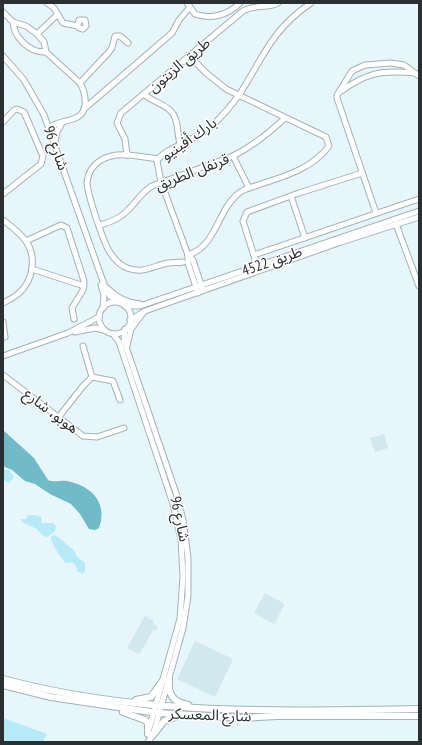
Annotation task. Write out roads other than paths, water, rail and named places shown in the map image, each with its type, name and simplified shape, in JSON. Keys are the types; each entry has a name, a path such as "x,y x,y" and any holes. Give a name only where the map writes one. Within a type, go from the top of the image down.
{"main road":[{"name":"شارع المعسكر","path":"3,679 50,690 116,701 184,715 242,718 277,716 419,716"},
{"path":"116,701 143,700 149,698 166,680"},
{"path":"166,680 168,691 175,701 209,710"},
{"name":"شارع المعسكر","path":"3,685 51,697 102,706 157,710 419,709"},
{"path":"102,706 134,715 145,720 148,723 151,735"},
{"path":"151,735 164,721 184,715"}],"street":[{"path":"47,3 54,8 63,23 78,26"},
{"path":"50,129 79,116 84,109 172,33 189,5 195,14 211,17 228,12 240,3"},
{"name":"طريق الزيتون","path":"127,155 125,139 118,119 121,113 189,55 249,7 270,6 278,3"},
{"name":"بارك أفينيو","path":"201,292 188,262 188,255 161,182 157,167 158,159 165,152 181,146 209,129 238,96 270,42 288,22 311,3"},
{"path":"3,12 13,22 26,26 37,34 44,42 46,52"},
{"path":"37,34 57,15"},
{"path":"13,22 14,29 21,41 33,50 46,52 80,83 85,94 84,109"},
{"path":"80,83 112,48 115,36 120,36 128,43"},
{"path":"188,255 204,247 233,198 240,192 291,174 315,161 329,146 326,137 238,96 217,84 189,55"},
{"name":"شارع 96","path":"3,56 24,80 44,115 55,143 90,249 110,296 118,302"},
{"path":"376,213 337,98 352,71 365,65 391,63 404,65 418,75"},
{"path":"339,92 358,79 372,74 418,75"},
{"path":"144,94 163,104 172,113 176,121 177,138 181,146"},
{"path":"3,122 14,110 17,109 24,112 43,156 41,164 3,194"},
{"path":"44,115 62,123"},
{"name":"قرنفل الطريق","path":"100,225 116,220 128,210 143,192 161,182 233,156 257,143 285,118"},
{"path":"55,143 56,132 62,123"},
{"path":"158,159 127,155 116,155 105,158 95,165 89,175 88,189 110,254 115,260 126,267 145,270 167,263 188,262"},
{"path":"233,156 249,188"},
{"path":"262,264 255,257 243,221 245,215 254,209 362,173"},
{"name":"طريق 4522","path":"291,196 305,238"},
{"path":"255,257 305,238 419,199"},
{"name":"طريق 4522","path":"125,306 133,307 145,305 419,211"},
{"name":"طريق 4522","path":"130,320 145,311 419,217"},
{"path":"3,220 26,241 31,253 32,269 22,290 3,303"},
{"path":"396,224 419,286"},
{"path":"26,241 60,225 66,227 84,281 84,286 80,296 73,304 72,313 74,319"},
{"name":"شارع 96","path":"90,249 104,295 103,308"},
{"path":"253,267 255,257"},
{"path":"32,269 84,286"},
{"path":"104,283 118,297 145,305"},
{"path":"68,333 94,328 114,334 126,329 130,320 128,310 125,306 118,302 111,303 103,308 100,323 104,330"},
{"path":"127,349 131,329 145,311"},
{"path":"3,356 68,333 100,317"},
{"path":"3,322 5,338"},
{"name":"شارع 96","path":"126,329 124,341 176,493 186,538 189,577 188,596 183,628 148,742"},
{"name":"شارع 96","path":"114,334 119,342 173,504 181,540 183,576 180,612 166,680"},
{"path":"83,346 92,377"},
{"name":"هوبو، شارع","path":"3,376 80,434 87,437 97,437 124,428"},
{"path":"92,377 113,381 120,400"},
{"path":"58,418 92,377"}]}
